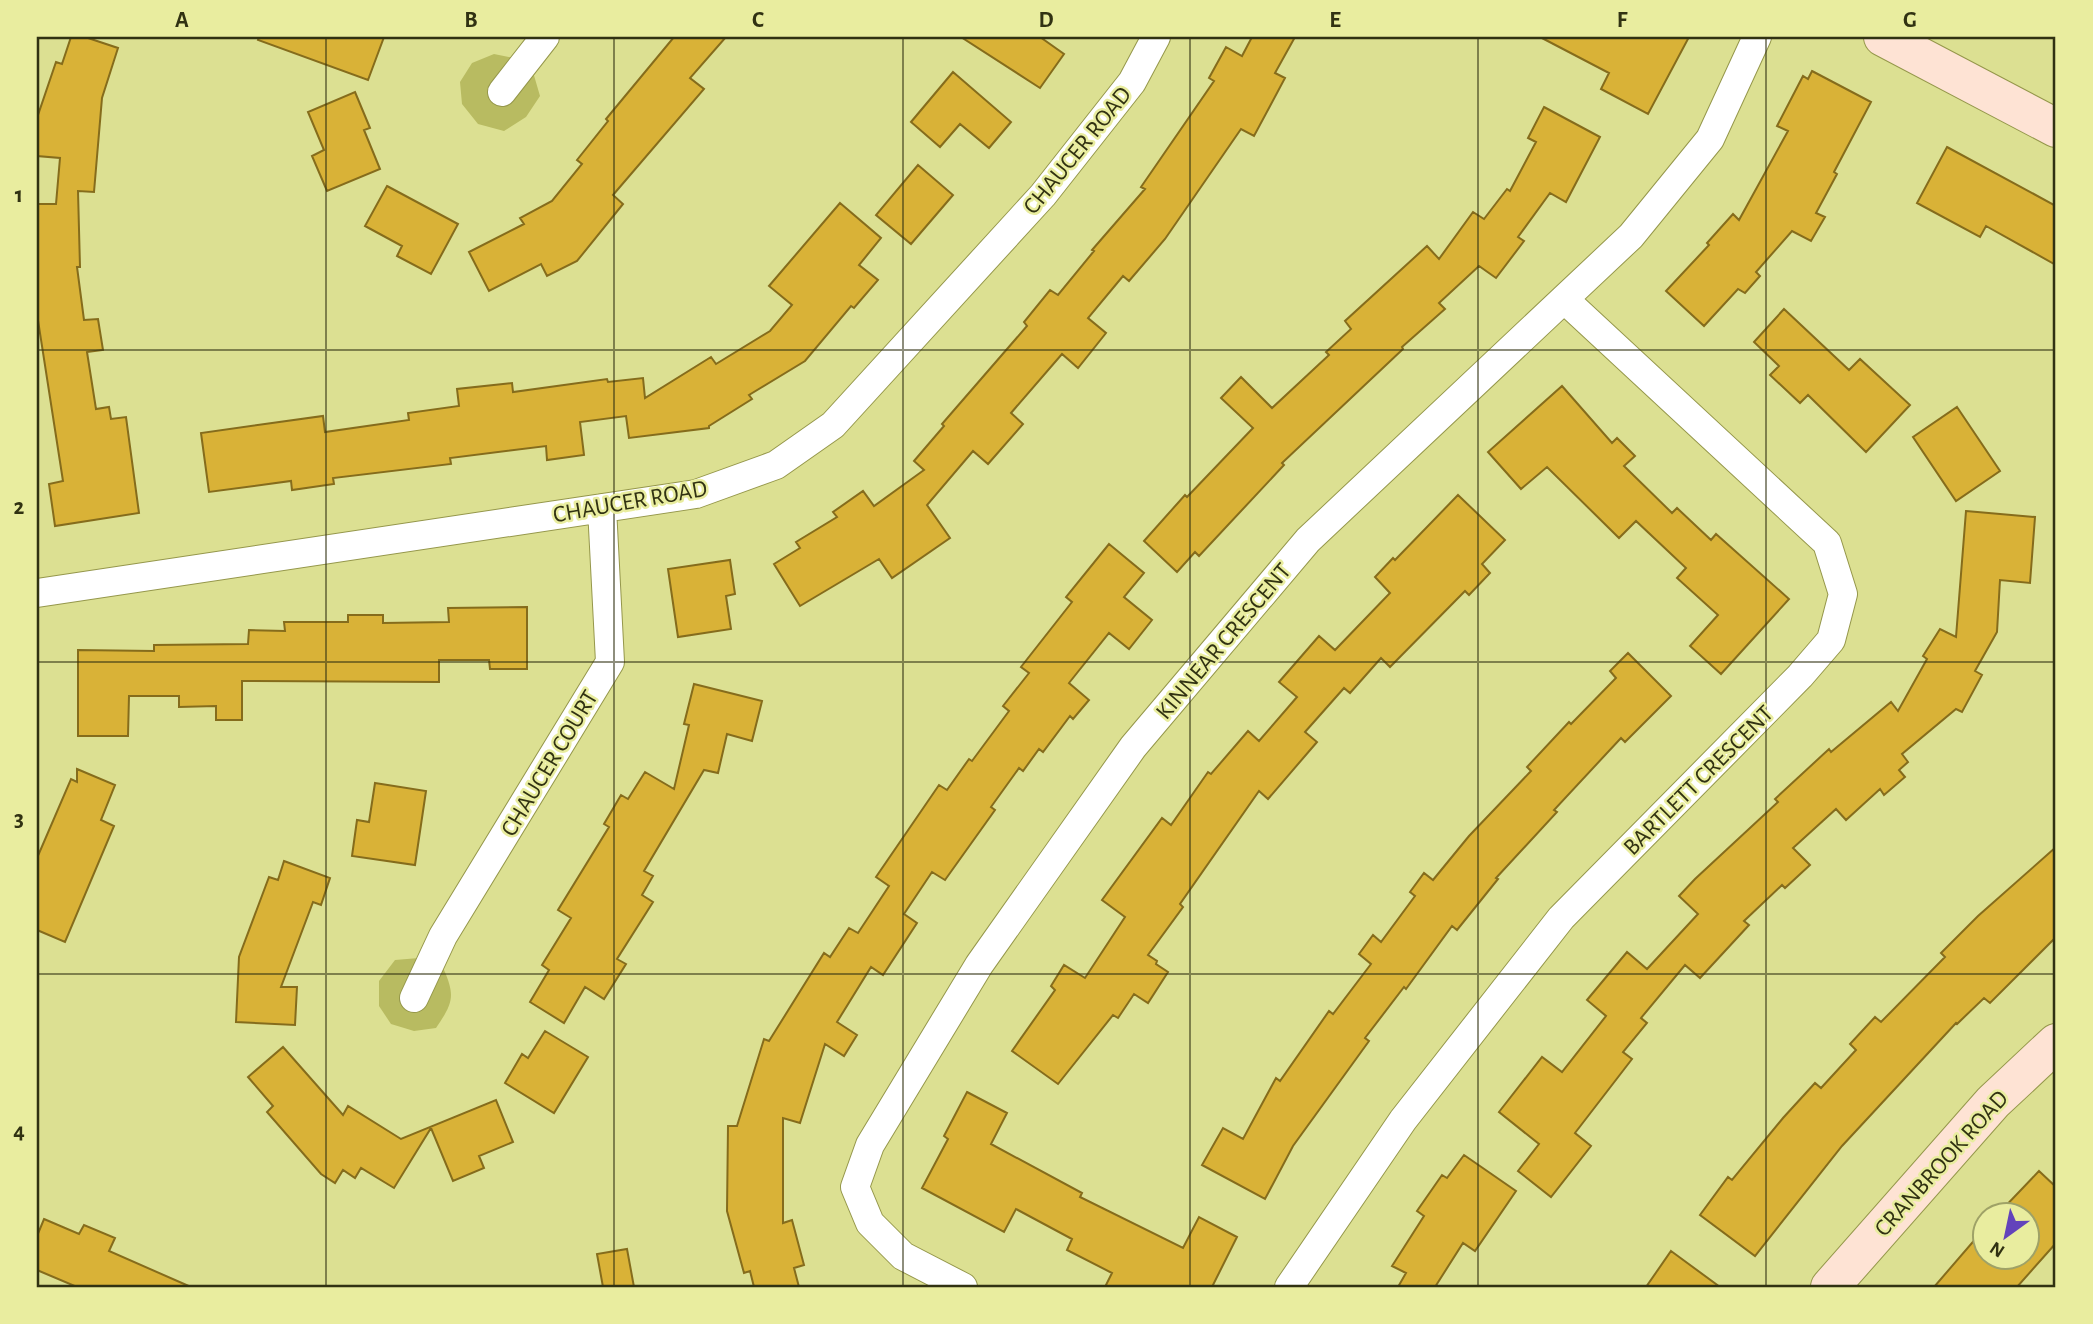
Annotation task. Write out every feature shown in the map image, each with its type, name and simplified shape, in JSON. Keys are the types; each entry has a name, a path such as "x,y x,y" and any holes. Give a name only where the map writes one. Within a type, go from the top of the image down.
{"street":[{"path":"502,92 545,37"},
{"name":"CHAUCER ROAD","path":"37,593 696,494 776,464 833,425 1043,195 1132,82 1156,37"},
{"name":"KINNEAR CRESCENT","path":"963,1287 903,1256 870,1223 856,1187 870,1145 972,976 1133,747 1308,540 1631,236 1710,139 1757,37"},
{"path":"1883,37 2056,128"},
{"name":"BARTLETT CRESCENT","path":"1289,1287 1403,1120 1561,918 1800,676 1831,640 1843,594 1827,543 1564,299"},
{"name":"CHAUCER COURT","path":"414,998 443,936 610,662 602,508"},
{"name":"CRANBROOK ROAD","path":"1830,1287 1993,1102 2056,1043"}],"green space":[{"path":"494,54 514,58 533,72 540,96 526,117 504,131 478,124 462,104 460,82 472,63"},
{"path":"419,958 444,970 451,994 446,1013 436,1028 414,1031 391,1024 379,1006 379,981 395,960"}],"building":[{"path":"71,37 85,37 118,48 102,98 94,192 78,191 80,267 77,267 84,320 98,319 103,350 87,352 96,409 109,407 111,419 126,417 139,513 55,526 49,484 63,481 37,314 37,204 56,204 60,158 37,156 37,118 56,62 62,64"},
{"path":"259,37 384,37 368,80 258,40"},
{"path":"674,37 726,37 690,78 704,89 613,195 623,204 577,261 547,276 541,264 489,291 469,252 524,224 520,218 552,201 582,164 577,160 608,121 606,119"},
{"path":"961,37 1040,37 1064,54 1040,88"},
{"path":"1252,37 1295,37 1275,73 1285,78 1254,136 1241,129 1165,239 1129,281 1123,276 1088,318 1106,333 1078,368 1062,354 1011,413 1023,424 988,464 973,451 927,505 950,538 892,578 879,559 800,606 774,564 800,548 796,542 837,517 833,512 863,491 874,506 924,470 914,461 944,426 942,424 1027,326 1024,322 1050,290 1058,295 1094,251 1092,250 1145,189 1141,187 1214,81 1209,78 1226,47 1242,56"},
{"path":"1540,37 1689,37 1648,114 1601,89 1609,73"},
{"path":"1812,71 1871,102 1816,213 1825,217 1811,241 1792,231 1756,272 1760,276 1745,293 1738,289 1704,326 1666,291 1709,245 1707,243 1733,214 1739,220 1788,131 1777,126 1803,76 1808,79"},
{"path":"953,72 1011,122 989,148 960,124 940,147 911,122"},
{"path":"355,92 370,128 364,130 380,169 327,191 312,156 324,150 308,112"},
{"path":"1544,107 1600,137 1566,202 1550,193 1518,237 1524,241 1496,278 1479,266 1439,303 1445,309 1282,463 1284,465 1199,556 1195,552 1177,572 1144,541 1185,495 1187,497 1253,428 1221,398 1241,377 1272,408 1329,355 1326,352 1351,329 1345,321 1427,246 1439,259 1473,212 1484,219 1507,189 1510,191 1536,142 1528,138"},
{"path":"1947,147 2056,206 2056,265 1986,226 1980,237 1917,203"},
{"path":"918,165 953,195 911,244 876,215"},
{"path":"387,186 458,224 431,274 397,256 402,246 365,226"},
{"path":"840,203 881,238 859,265 878,280 854,308 851,306 805,361 749,395 752,399 709,428 629,438 626,416 580,422 584,455 547,460 546,446 450,458 451,464 333,478 334,484 292,490 291,481 209,492 201,433 323,416 325,432 409,420 408,413 459,406 457,389 512,383 513,392 607,379 608,382 643,378 645,398 711,357 716,364 770,331 792,305 769,286"},
{"path":"1784,309 1849,370 1860,359 1910,405 1866,452 1808,395 1800,403 1770,375 1779,366 1754,342"},
{"path":"1562,386 1612,443 1617,438 1635,456 1624,466 1672,513 1677,508 1711,540 1716,534 1789,599 1721,674 1690,646 1718,615 1677,578 1686,568 1636,521 1619,538 1547,467 1521,489 1488,452"},
{"path":"1957,407 2000,471 1956,501 1913,437"},
{"path":"1458,495 1505,540 1482,564 1490,573 1469,595 1465,591 1390,667 1381,658 1350,693 1344,688 1305,732 1317,742 1268,799 1259,791 1148,955 1168,972 1148,1003 1134,994 1118,1018 1113,1015 1058,1084 1012,1051 1055,990 1051,986 1064,965 1085,978 1125,917 1102,900 1162,818 1171,825 1208,772 1211,774 1248,731 1259,741 1297,697 1279,682 1319,636 1335,650 1390,593 1375,577"},
{"path":"1966,511 2035,517 2030,583 2000,580 1997,632 1975,671 1982,675 1962,712 1956,709 1902,754 1908,762 1899,770 1905,777 1884,795 1880,789 1846,820 1836,809 1793,848 1810,865 1785,888 1782,885 1744,921 1749,925 1700,978 1685,965 1641,1018 1647,1023 1623,1052 1632,1059 1575,1133 1591,1146 1551,1197 1518,1171 1539,1144 1499,1112 1542,1057 1562,1072 1606,1016 1587,1000 1627,952 1647,969 1698,914 1679,896 1695,879 1778,802 1775,799 1829,749 1831,752 1891,702 1898,711 1927,659 1923,656 1940,629 1956,637"},
{"path":"1109,544 1144,573 1124,597 1152,620 1129,649 1109,633 1069,683 1089,700 1073,719 1070,716 1043,752 1039,749 1023,771 1019,768 991,807 995,810 945,880 932,872 904,914 917,923 883,975 871,967 837,1022 857,1035 844,1056 825,1044 800,1123 783,1118 783,1223 792,1220 804,1265 794,1268 799,1287 754,1287 750,1271 744,1273 727,1211 728,1126 737,1126 764,1039 769,1041 824,953 830,957 849,928 858,933 889,886 876,877 939,785 947,790 1009,711 1003,706 1029,673 1021,667 1072,602 1066,597"},
{"path":"730,560 735,594 726,596 731,629 678,637 668,569"},
{"path":"527,607 527,669 490,669 489,660 439,660 439,682 242,681 242,720 216,720 216,706 179,707 179,696 129,696 128,736 78,736 78,650 154,651 154,645 248,644 249,630 285,631 284,622 348,622 348,615 383,615 383,623 449,622 448,608"},
{"path":"1628,653 1671,696 1625,742 1621,738 1554,810 1557,812 1496,878 1498,879 1457,930 1452,926 1406,989 1404,987 1365,1038 1369,1041 1293,1146 1265,1199 1202,1165 1223,1128 1243,1139 1276,1078 1280,1081 1329,1011 1333,1014 1371,964 1359,954 1373,935 1381,942 1415,896 1410,892 1424,873 1433,880 1469,836 1531,771 1527,767 1569,722 1571,724 1616,678 1610,671"},
{"path":"694,684 762,701 752,741 727,734 718,773 704,770 644,871 653,876 642,895 653,902 617,959 626,964 604,999 585,987 564,1023 530,1002 549,970 542,965 571,918 558,910 609,827 604,824 621,795 628,799 645,772 674,789 689,725 684,724"},
{"path":"77,769 115,785 101,820 114,826 65,942 37,930 37,858 71,779 77,782"},
{"path":"375,783 426,791 415,865 352,856 357,820 369,822"},
{"path":"2056,847 2056,937 1990,1003 1984,998 1956,1023 1842,1146 1755,1256 1700,1215 1728,1177 1732,1180 1815,1083 1821,1088 1856,1050 1850,1044 1875,1017 1881,1022 1945,957 1941,953 1978,916"},
{"path":"284,861 330,878 321,905 313,902 281,987 297,987 295,1025 236,1022 239,957 269,877 278,880"},
{"path":"545,1031 588,1057 554,1113 505,1083 522,1054 528,1058"},
{"path":"283,1047 343,1115 348,1106 401,1139 496,1100 513,1142 479,1156 484,1168 453,1181 431,1128 394,1188 361,1168 355,1178 343,1170 335,1183 321,1174 267,1112 273,1106 248,1077"},
{"path":"967,1092 1007,1113 991,1144 1082,1193 1080,1197 1183,1248 1199,1217 1237,1237 1212,1287 1105,1287 1112,1273 1067,1250 1072,1239 1016,1209 1004,1232 922,1188 948,1139 944,1136"},
{"path":"1464,1155 1516,1191 1475,1251 1463,1243 1435,1287 1398,1287 1406,1273 1392,1266 1424,1216 1417,1211 1442,1175 1447,1178"},
{"path":"2039,1171 2056,1187 2056,1243 2040,1261 2040,1202 2009,1202"},
{"path":"44,1219 79,1234 84,1225 115,1238 109,1251 191,1287 77,1287 37,1270 37,1236"},
{"path":"1970,1245 1970,1272 2030,1272 2017,1287 1934,1287"},
{"path":"627,1249 634,1287 603,1287 597,1254"},
{"path":"1671,1251 1720,1287 1646,1287"}]}
